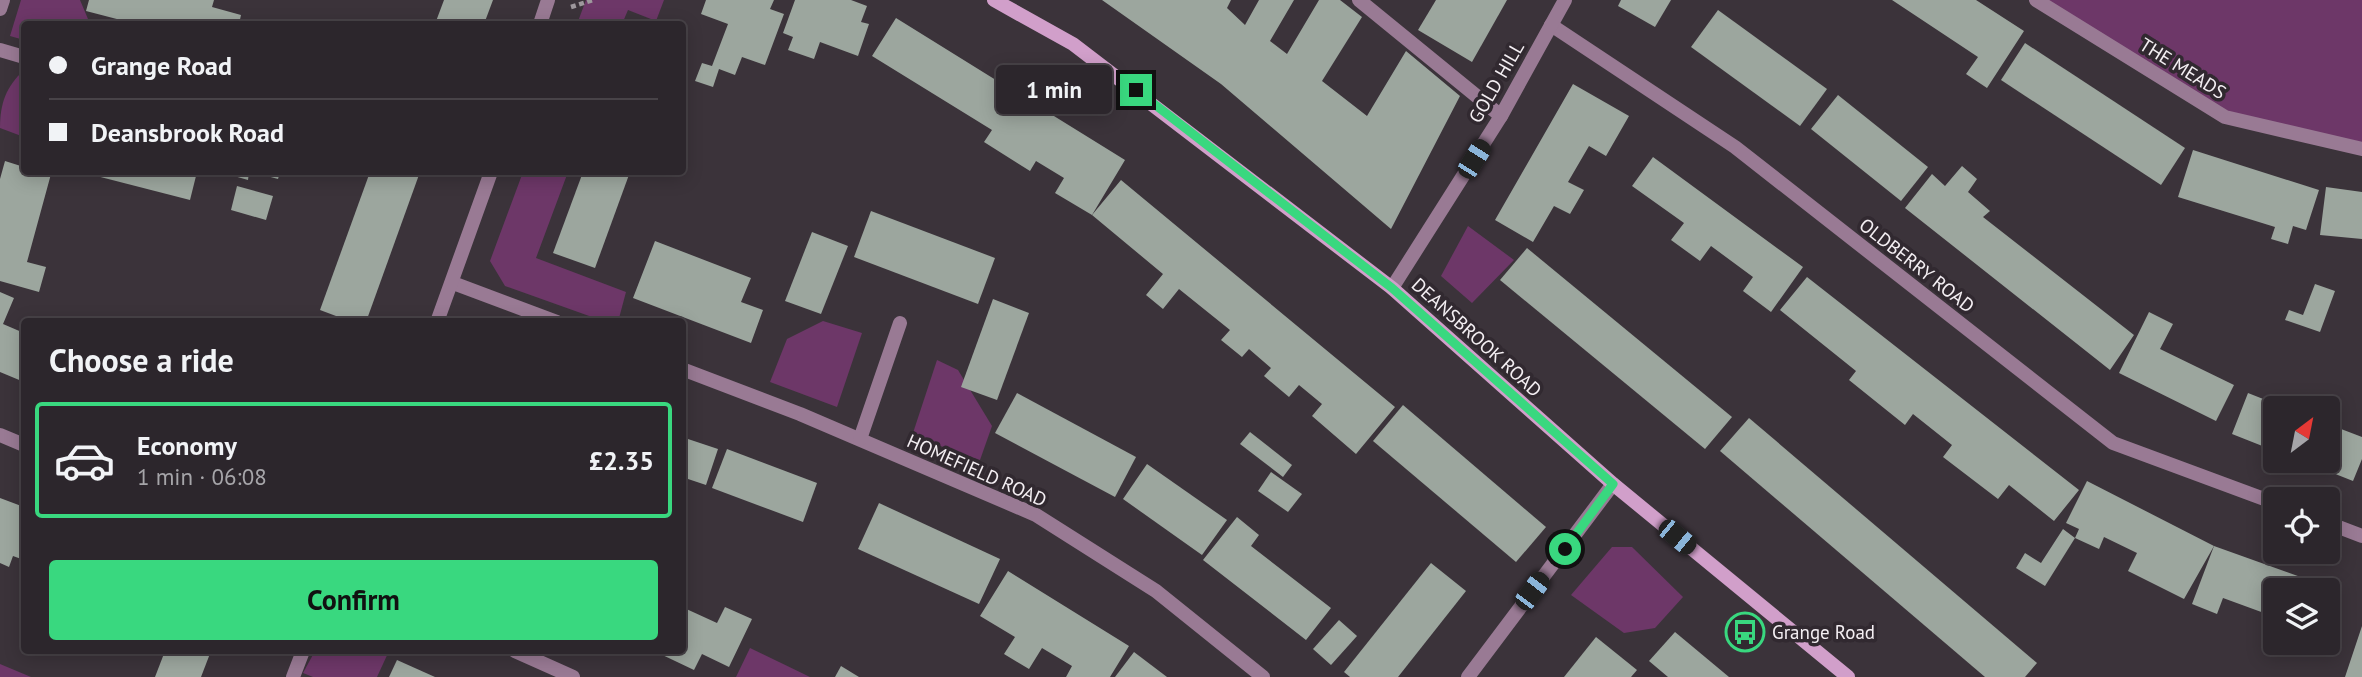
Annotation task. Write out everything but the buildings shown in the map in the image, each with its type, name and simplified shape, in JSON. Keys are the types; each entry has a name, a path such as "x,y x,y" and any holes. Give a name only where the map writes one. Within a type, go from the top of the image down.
{"street":[{"path":"0,9 3,0"},
{"path":"541,21 548,0"},
{"name":"DEANSBROOK ROAD","path":"994,0 1073,44 1392,288 1613,484 1848,677"},
{"path":"1359,0 1501,116"},
{"name":"GOLD HILL","path":"1392,288 1501,116 1565,0"},
{"name":"THE MEADS","path":"2036,0 2225,117 2362,149"},
{"name":"OLDBERRY ROAD","path":"1551,25 1735,147 2113,443 2263,499"},
{"path":"0,50 21,56"},
{"path":"440,318 490,175"},
{"path":"453,283 546,318"},
{"path":"860,439 900,323"},
{"name":"HOMEFIELD ROAD","path":"686,371 860,439 1036,515 1156,591 1263,677"},
{"path":"0,435 21,444"},
{"path":"1468,677 1613,484"},
{"path":"2340,528 2362,536"},
{"path":"293,677 302,654"},
{"path":"522,654 573,677"}],"shaded area":[{"path":"21,0 80,0 88,19 21,21 21,39 10,36"},
{"path":"586,0 664,0 656,21 628,10 623,21 578,21"},
{"path":"2036,0 2362,0 2362,149 2225,117"},
{"path":"21,74 21,136 0,128 5,96"},
{"path":"522,175 567,175 536,258 626,292 619,318 595,318 505,286 490,261"},
{"path":"1468,226 1514,260 1472,303 1441,276"},
{"path":"823,321 862,333 837,407 770,382 787,339"},
{"path":"937,360 958,370 992,426 980,460 912,436"},
{"path":"1612,547 1632,547 1683,597 1655,628 1624,633 1571,595"},
{"path":"750,648 810,677 736,677"},
{"path":"313,654 388,654 377,677 313,677 303,673"},
{"path":"0,664 31,677 0,677"}],"place":[{"name":"Grange Road","path":"1745,632"}],"route":[{"path":"1136,90 1392,288 1613,484 1565,549"}]}
